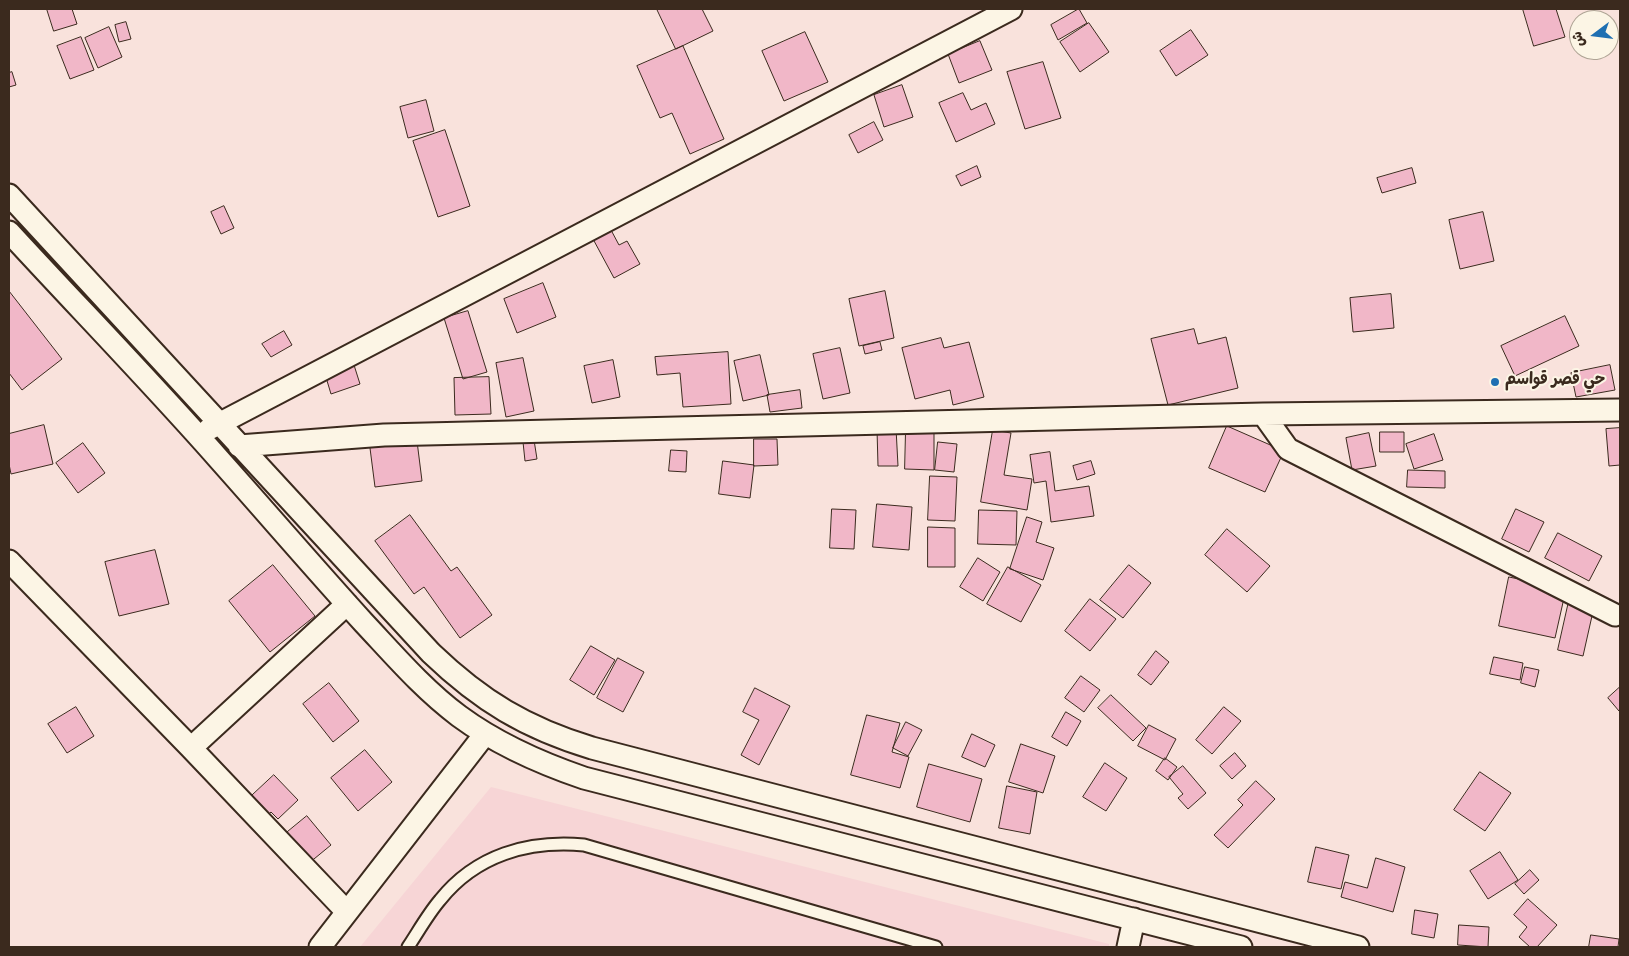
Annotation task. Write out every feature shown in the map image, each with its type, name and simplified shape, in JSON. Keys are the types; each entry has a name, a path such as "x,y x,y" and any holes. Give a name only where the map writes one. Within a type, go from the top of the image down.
{"street":[{"path":"198,435 1011,9"},
{"path":"9,194 431,653 450,672 493,705 516,719 541,731 592,748 1358,947"},
{"path":"9,232 198,435 410,673 434,696 485,734 534,759 584,778 1241,947"},
{"path":"239,446 384,435 1264,414 1620,410"},
{"path":"1264,414 1288,449 1615,615"},
{"path":"9,561 347,912"},
{"path":"191,748 347,604"},
{"path":"320,947 485,734"},
{"path":"1128,947 1134,919"}],"lane":[{"path":"408,947 440,900 452,887 473,870 513,850 530,846 557,844 584,845 936,947"}],"shaded area":[{"path":"491,787 1109,944 1109,947 360,947"}],"building":[{"path":"47,9 72,9 77,24 54,31"},
{"path":"657,9 702,9 713,31 676,49"},
{"path":"1079,9 1087,23 1058,40 1051,25"},
{"path":"1523,9 1556,9 1565,37 1534,46"},
{"path":"126,22 131,39 119,42 115,25"},
{"path":"1089,23 1109,52 1080,72 1060,42"},
{"path":"109,27 122,57 98,68 85,38"},
{"path":"1191,30 1208,55 1176,76 1160,51"},
{"path":"805,32 828,82 784,101 762,51"},
{"path":"81,37 94,70 70,79 57,46"},
{"path":"980,41 992,70 959,83 948,54"},
{"path":"683,46 724,139 690,154 672,113 660,118 637,66"},
{"path":"1043,62 1061,118 1025,129 1007,72"},
{"path":"12,72 16,85 9,87 9,73"},
{"path":"902,85 913,117 884,127 874,95"},
{"path":"963,93 971,110 986,103 995,124 956,142 939,103"},
{"path":"426,100 434,131 408,138 400,107"},
{"path":"874,122 883,140 858,153 849,135"},
{"path":"445,130 470,206 438,217 413,141"},
{"path":"977,166 981,177 961,186 956,176"},
{"path":"1412,168 1416,183 1382,193 1377,178"},
{"path":"224,206 234,228 221,234 211,212"},
{"path":"1483,212 1494,261 1460,269 1449,220"},
{"path":"611,230 619,245 627,241 640,264 614,278 593,239"},
{"path":"543,283 556,317 517,333 504,299"},
{"path":"9,291 62,359 22,390 9,373"},
{"path":"885,291 894,338 859,346 849,299"},
{"path":"1391,294 1394,328 1353,332 1350,298"},
{"path":"468,311 487,372 463,379 444,318"},
{"path":"1565,316 1579,346 1515,376 1501,346"},
{"path":"1194,329 1198,344 1226,337 1238,388 1168,405 1151,339"},
{"path":"284,331 292,345 271,357 262,344"},
{"path":"941,338 944,348 969,342 984,397 953,405 950,390 915,399 902,348"},
{"path":"880,342 882,350 865,354 863,346"},
{"path":"840,348 850,393 823,399 813,354"},
{"path":"728,352 731,404 683,407 680,373 657,375 655,357"},
{"path":"760,355 769,395 743,401 734,361"},
{"path":"523,358 534,411 506,417 496,363"},
{"path":"613,360 620,397 592,403 584,366"},
{"path":"354,365 360,384 331,394 325,374"},
{"path":"1610,365 1615,390 1576,397 1571,373"},
{"path":"489,377 491,414 455,415 454,378"},
{"path":"800,390 802,408 770,412 767,395"},
{"path":"44,425 53,464 11,474 9,434"},
{"path":"1227,426 1284,451 1265,492 1209,468"},
{"path":"896,428 898,466 878,466 877,429"},
{"path":"1620,428 1620,465 1609,466 1606,429"},
{"path":"906,429 934,429 934,470 905,469"},
{"path":"993,430 1011,433 1004,475 1032,479 1027,510 981,502"},
{"path":"1380,432 1404,432 1404,452 1380,452"},
{"path":"1369,433 1376,466 1352,470 1346,438"},
{"path":"1434,434 1443,460 1414,469 1406,444"},
{"path":"754,439 777,439 778,465 754,466"},
{"path":"534,440 537,459 525,461 523,442"},
{"path":"417,441 422,481 375,487 370,448"},
{"path":"938,442 957,444 954,472 935,470"},
{"path":"83,443 105,473 78,493 56,463"},
{"path":"671,450 687,451 686,472 669,471"},
{"path":"1050,452 1055,491 1089,486 1094,516 1051,522 1046,481 1034,483 1030,455"},
{"path":"723,461 754,465 750,498 719,494"},
{"path":"1091,461 1095,474 1077,480 1073,466"},
{"path":"1408,470 1445,471 1445,488 1407,487"},
{"path":"930,476 957,477 955,521 928,520"},
{"path":"877,504 912,507 909,550 873,547"},
{"path":"832,509 856,510 854,549 830,548"},
{"path":"1516,509 1544,522 1529,552 1502,539"},
{"path":"979,510 1017,511 1016,545 978,544"},
{"path":"410,515 451,571 457,567 492,615 460,638 424,587 414,594 375,541"},
{"path":"1027,517 1042,522 1036,542 1054,548 1043,580 1010,569"},
{"path":"928,527 955,528 955,567 928,567"},
{"path":"1227,529 1270,566 1247,592 1205,555"},
{"path":"1558,533 1602,556 1589,581 1545,558"},
{"path":"155,550 169,604 119,616 105,562"},
{"path":"978,558 1000,572 983,601 960,587"},
{"path":"273,565 315,616 270,652 229,601"},
{"path":"1129,565 1151,583 1123,618 1100,600"},
{"path":"1008,567 1041,585 1021,622 987,604"},
{"path":"1509,577 1566,589 1555,638 1499,626"},
{"path":"1090,599 1116,619 1090,651 1065,631"},
{"path":"1569,601 1594,607 1583,656 1558,650"},
{"path":"591,646 615,660 594,695 570,680"},
{"path":"1156,651 1169,662 1151,685 1138,675"},
{"path":"1494,657 1523,663 1520,680 1490,674"},
{"path":"618,658 644,672 623,712 597,698"},
{"path":"1525,667 1539,670 1535,687 1521,683"},
{"path":"1081,676 1100,690 1084,712 1065,698"},
{"path":"329,683 359,721 333,742 303,704"},
{"path":"1620,687 1620,709 1619,711 1608,698"},
{"path":"755,688 790,706 759,765 741,755 759,720 743,712"},
{"path":"1111,695 1146,728 1133,741 1098,708"},
{"path":"76,707 94,736 67,753 48,724"},
{"path":"1224,707 1241,721 1212,754 1196,740"},
{"path":"1066,712 1081,721 1067,746 1052,737"},
{"path":"867,715 900,723 892,752 909,757 900,788 851,775"},
{"path":"906,722 922,730 908,756 893,748"},
{"path":"1149,725 1176,739 1165,760 1138,746"},
{"path":"972,734 995,745 985,767 962,757"},
{"path":"1021,744 1055,756 1043,793 1009,782"},
{"path":"365,750 392,782 358,811 331,778"},
{"path":"1235,753 1246,766 1232,779 1220,766"},
{"path":"1165,758 1177,767 1168,780 1156,771"},
{"path":"1105,763 1127,778 1106,811 1083,797"},
{"path":"929,764 982,779 970,822 917,807"},
{"path":"1183,766 1206,793 1188,809 1178,798 1183,794 1169,777"},
{"path":"1480,772 1511,793 1485,831 1454,810"},
{"path":"274,775 298,800 278,819 271,812 261,821 244,803"},
{"path":"1256,781 1275,799 1228,848 1214,835 1243,805 1238,800"},
{"path":"1007,786 1037,792 1030,834 999,828"},
{"path":"307,816 331,845 303,868 279,839"},
{"path":"1316,847 1349,855 1341,889 1308,882"},
{"path":"1500,852 1518,880 1488,899 1470,871"},
{"path":"1376,858 1405,867 1393,912 1341,897 1345,882 1367,888"},
{"path":"1530,870 1539,880 1524,894 1515,884"},
{"path":"1528,899 1557,925 1537,947 1530,947 1519,937 1527,927 1514,915"},
{"path":"1415,910 1438,914 1434,938 1412,934"},
{"path":"1459,925 1489,927 1488,947 1458,945"},
{"path":"1591,935 1619,939 1618,947 1589,947"}],"place":[{"name":"حي قصر قواسم","path":"1495,382"}]}
